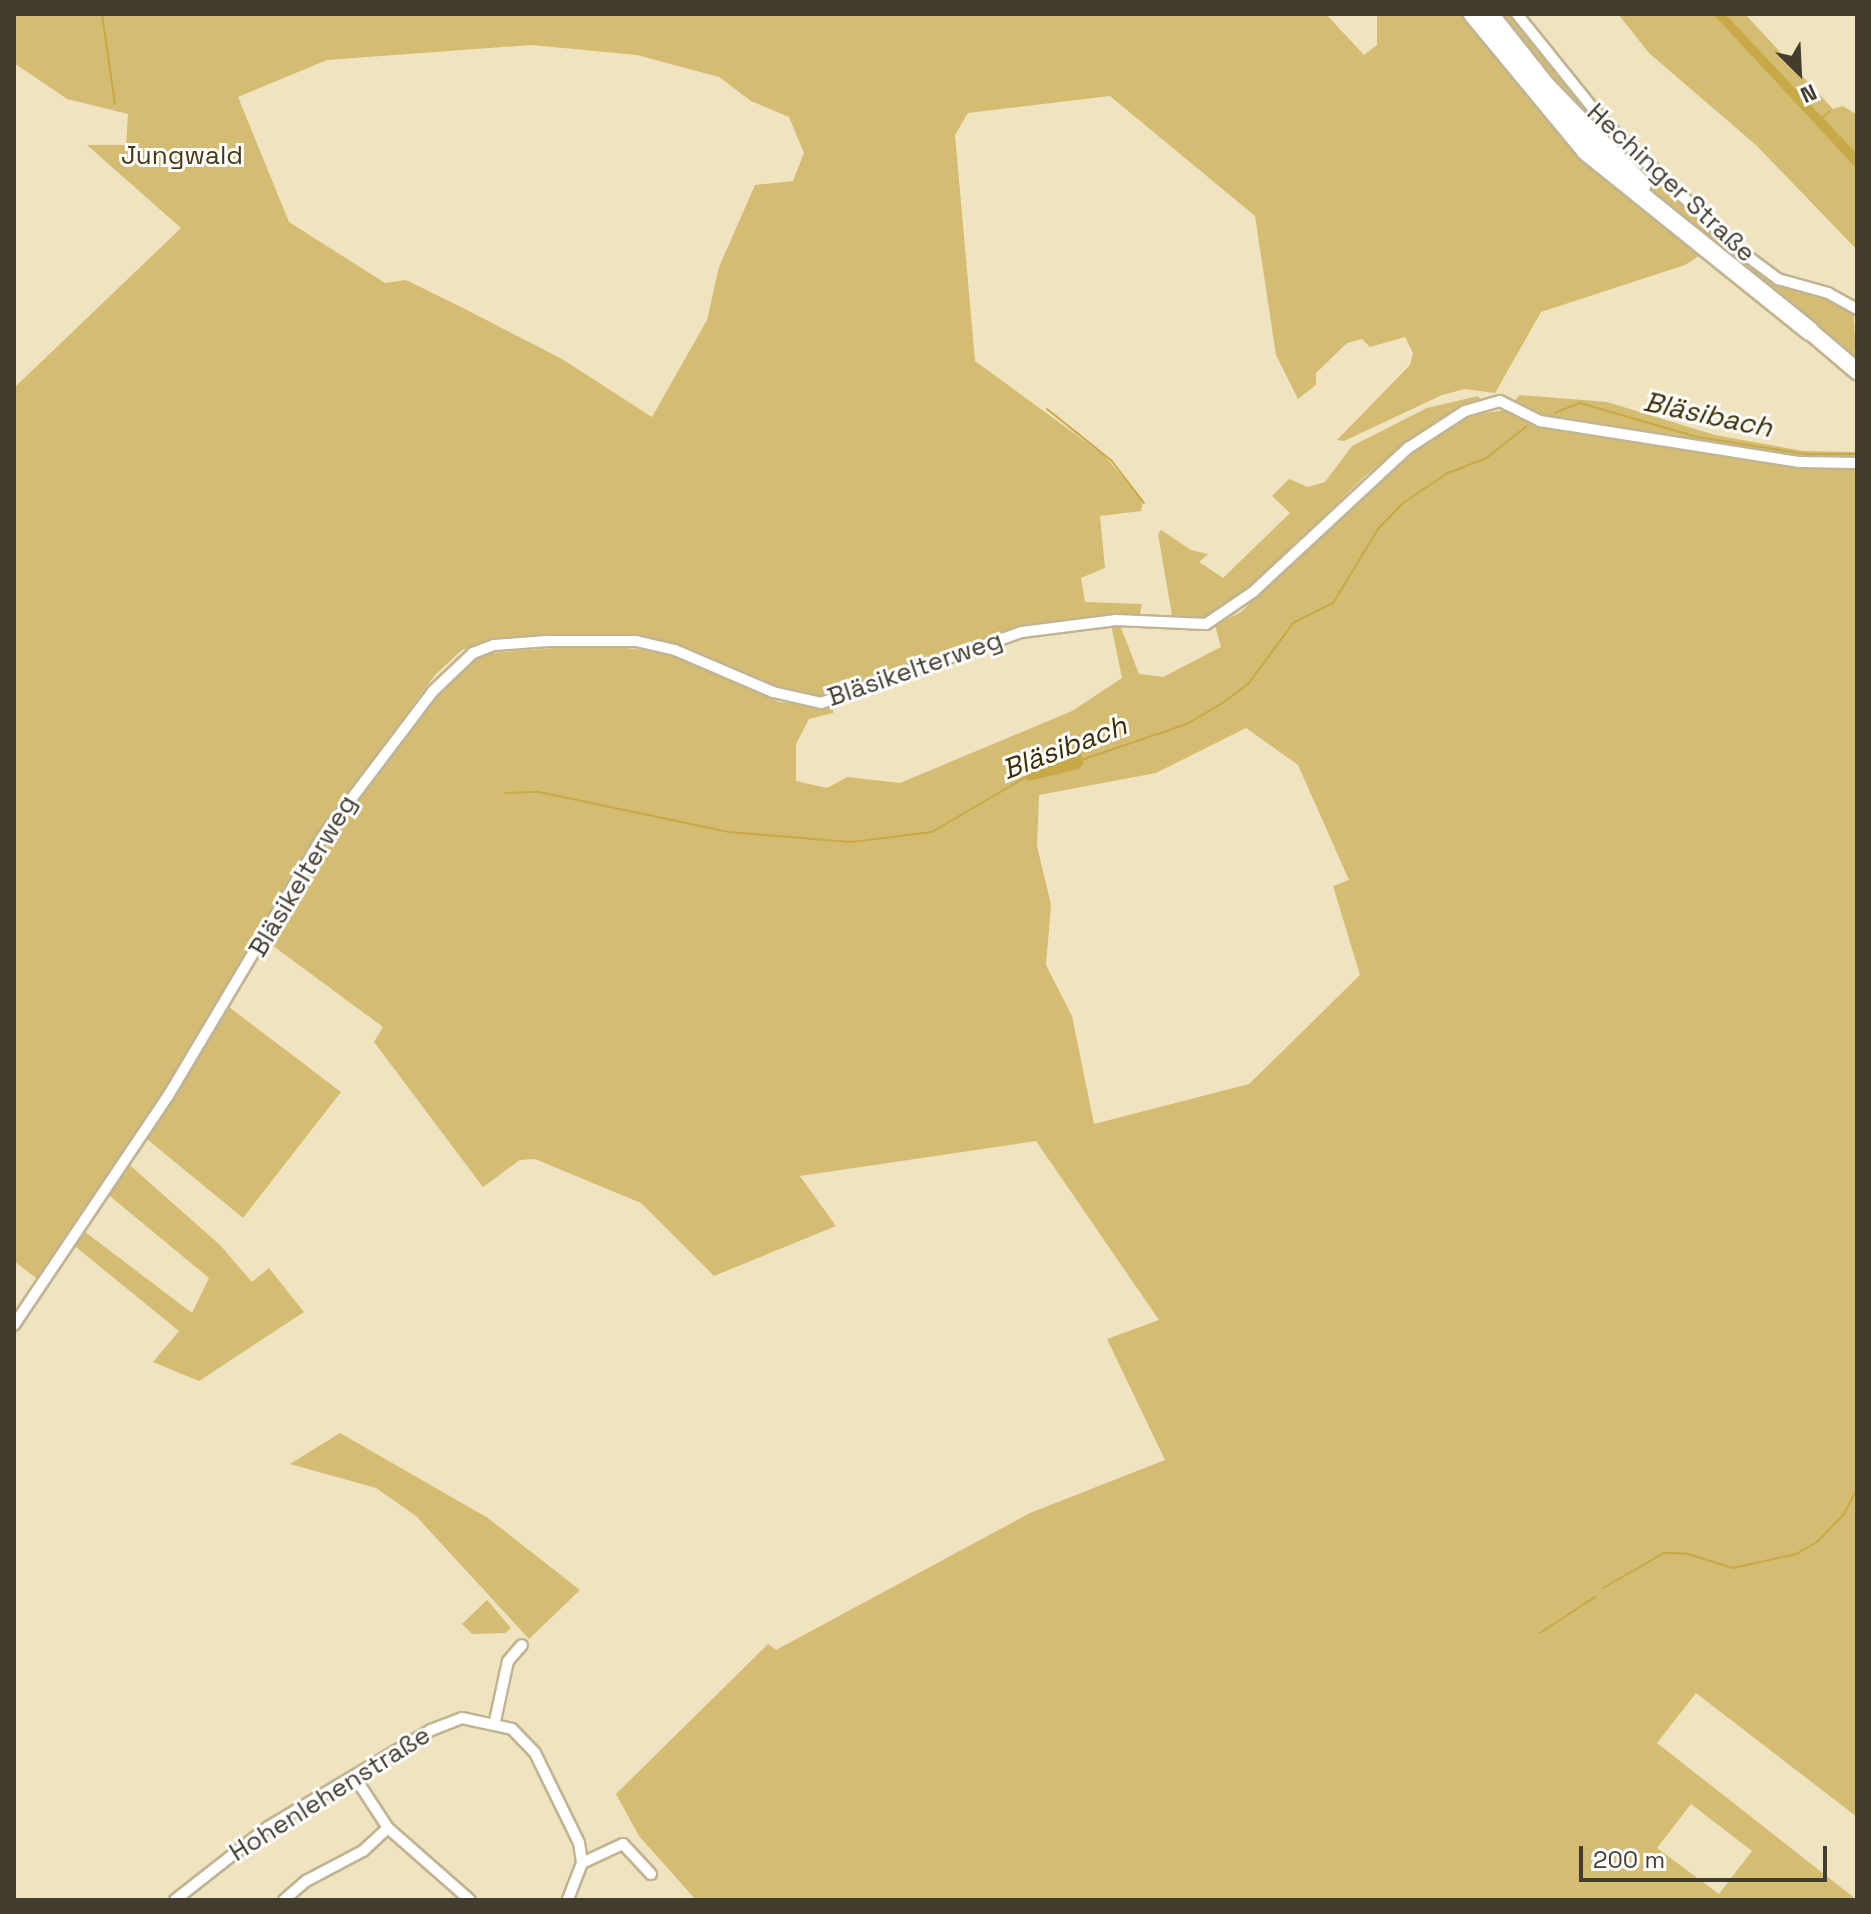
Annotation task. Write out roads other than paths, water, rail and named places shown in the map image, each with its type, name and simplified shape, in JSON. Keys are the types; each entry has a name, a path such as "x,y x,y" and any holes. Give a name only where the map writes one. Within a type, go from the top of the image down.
{"highway":[{"path":"1473,14 1587,152 1810,331"},
{"path":"1489,14 1545,85 1618,161 1810,331"}],"main road":[{"path":"1810,331 1857,371"}],"street":[{"name":"Hechinger Straße","path":"1517,14 1603,121 1739,250 1778,279 1828,293 1857,309"},
{"name":"Bläsikelterweg","path":"14,1325 168,1096 321,839 424,702 458,662 473,653 494,645 548,641 636,641 675,650 773,692 821,703 1022,632 1116,620 1206,624 1253,592 1408,448 1465,411 1500,401 1540,421 1800,462 1857,463"},
{"path":"522,1645 508,1661 495,1721 519,1734 535,1753 579,1843 582,1863 568,1900"},
{"name":"Hohenlehenstraße","path":"175,1900 268,1827 448,1721 495,1721"},
{"path":"354,1776 388,1828 470,1900"},
{"path":"290,1898 363,1851 388,1828"},
{"path":"582,1863 623,1844 651,1874"}],"waterway":[{"path":"102,14 115,104"},
{"path":"1821,119 1830,111"},
{"name":"Bläsibach","path":"1555,413 1580,403 1697,437 1805,454 1857,454"},
{"path":"1047,409 1111,460 1144,503"},
{"name":"Bläsibach","path":"1084,759 1187,724 1224,702 1249,683 1293,623 1333,603 1378,529 1403,503 1448,473 1485,459 1527,426"},
{"name":"Bläsibach","path":"505,793 539,792 729,832 851,842 932,832 1024,778"},
{"path":"1603,1588 1664,1553 1688,1554 1733,1568 1796,1554 1817,1542 1844,1514 1857,1489"},
{"path":"1540,1633 1595,1597"}],"park label":[{"name":"Jungwald","path":"182,156"}]}
